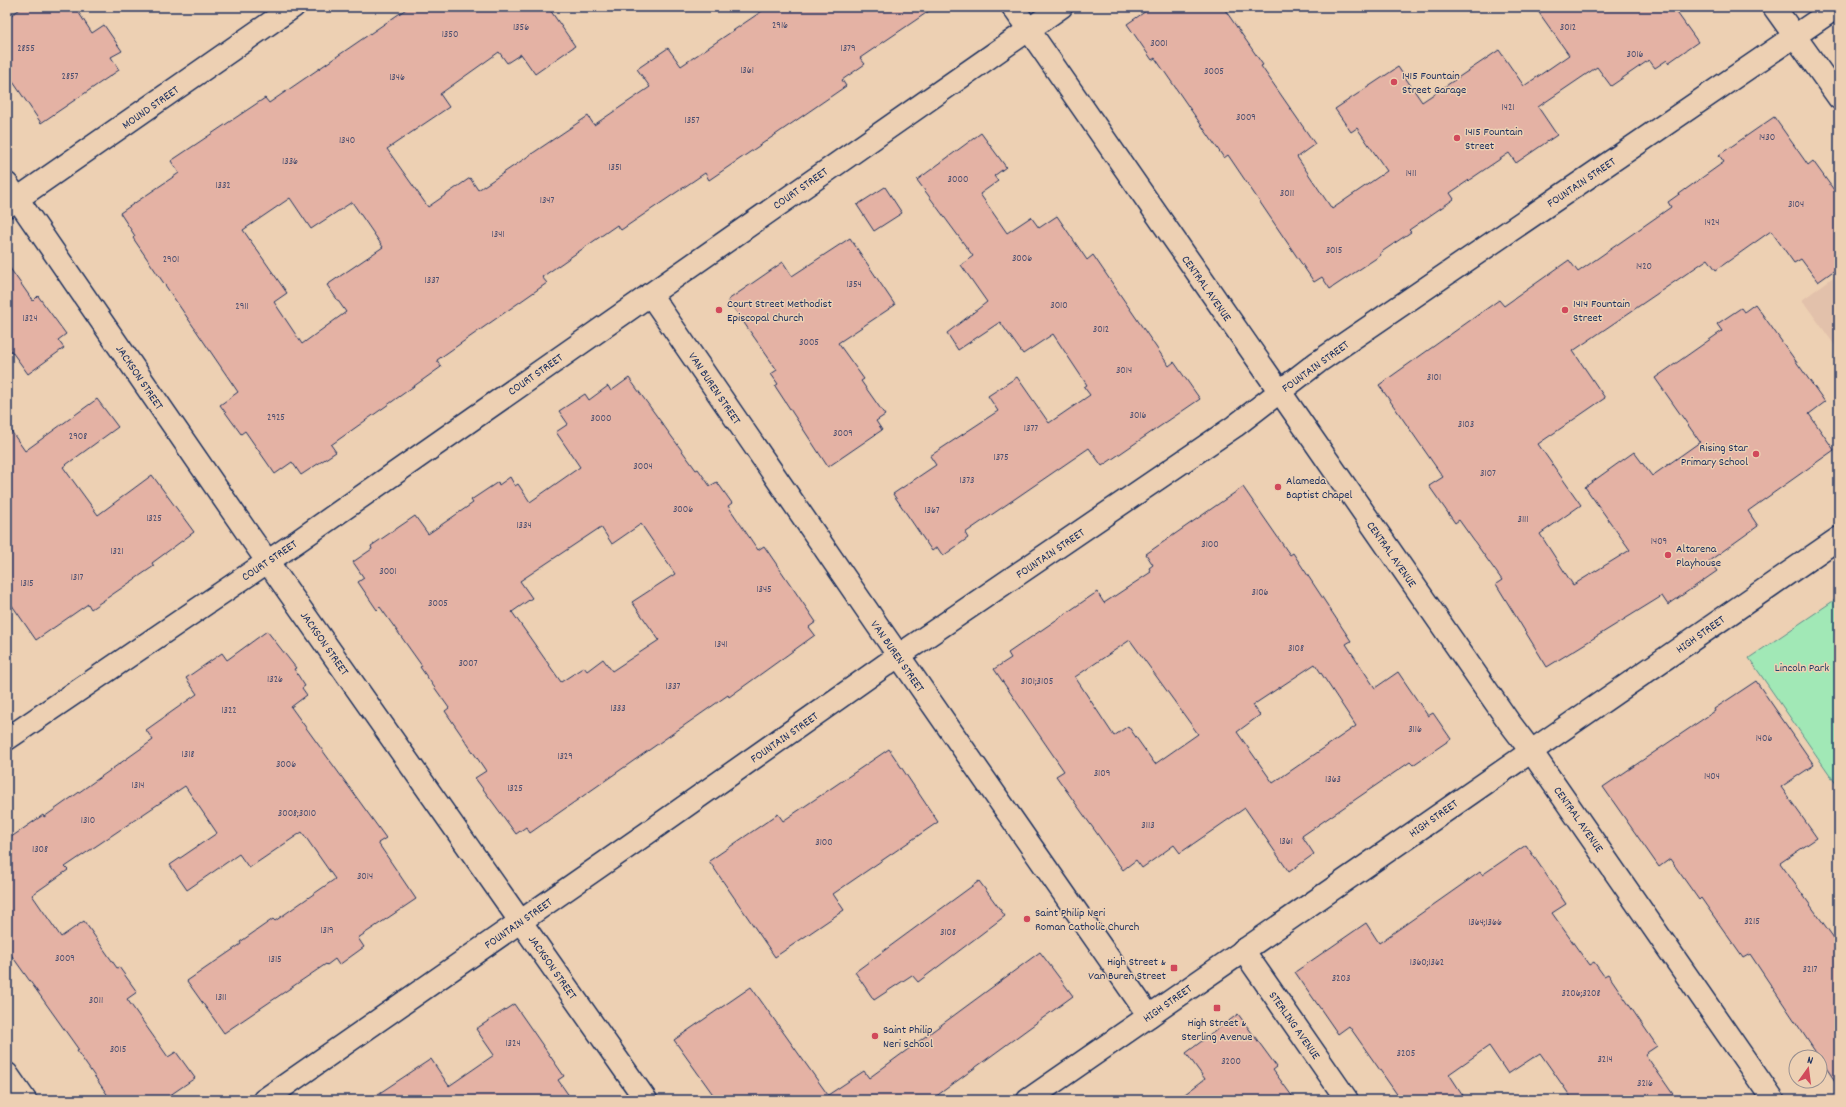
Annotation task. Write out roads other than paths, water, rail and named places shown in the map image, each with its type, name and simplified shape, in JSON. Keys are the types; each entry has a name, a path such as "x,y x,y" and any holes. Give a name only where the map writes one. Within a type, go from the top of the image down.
{"street":[{"name":"MOUND STREET","path":"11,196 293,7"},
{"name":"CENTRAL AVENUE","path":"1013,7 1279,392 1509,722 1531,751 1773,1100"},
{"name":"COURT STREET","path":"7,739 267,562 1061,7"},
{"path":"1774,7 1839,98"},
{"name":"FOUNTAIN STREET","path":"264,1100 646,834 898,656 1235,426 1318,362 1837,7"},
{"name":"JACKSON STREET","path":"11,196 646,1100"},
{"name":"VAN BUREN STREET","path":"650,294 898,656 1149,1016"},
{"name":"HIGH STREET","path":"1028,1100 1839,538"},
{"name":"STERLING AVENUE","path":"1243,950 1347,1100"},
{"path":"7,1074 25,1100"}],"place":[{"name":"1415 Fountain Street Garage","path":"1394,82"},
{"name":"1415 Fountain Street","path":"1457,138"},
{"name":"Court Street Methodist Episcopal Church","path":"719,310"},
{"name":"1414 Fountain Street","path":"1565,310"},
{"name":"Rising Star Primary School","path":"1756,454"},
{"name":"Alameda Baptist Chapel","path":"1278,487"},
{"name":"Altarena Playhouse","path":"1668,555"},
{"name":"Saint Philip Neri Roman Catholic Church","path":"1027,919"},
{"name":"High Street & Van Buren Street","path":"1174,968"},
{"name":"High Street & Sterling Avenue","path":"1217,1008"},
{"name":"Saint Philip Neri School","path":"875,1036"}],"park label":[{"name":"Lincoln Park","path":"1802,667"}]}
